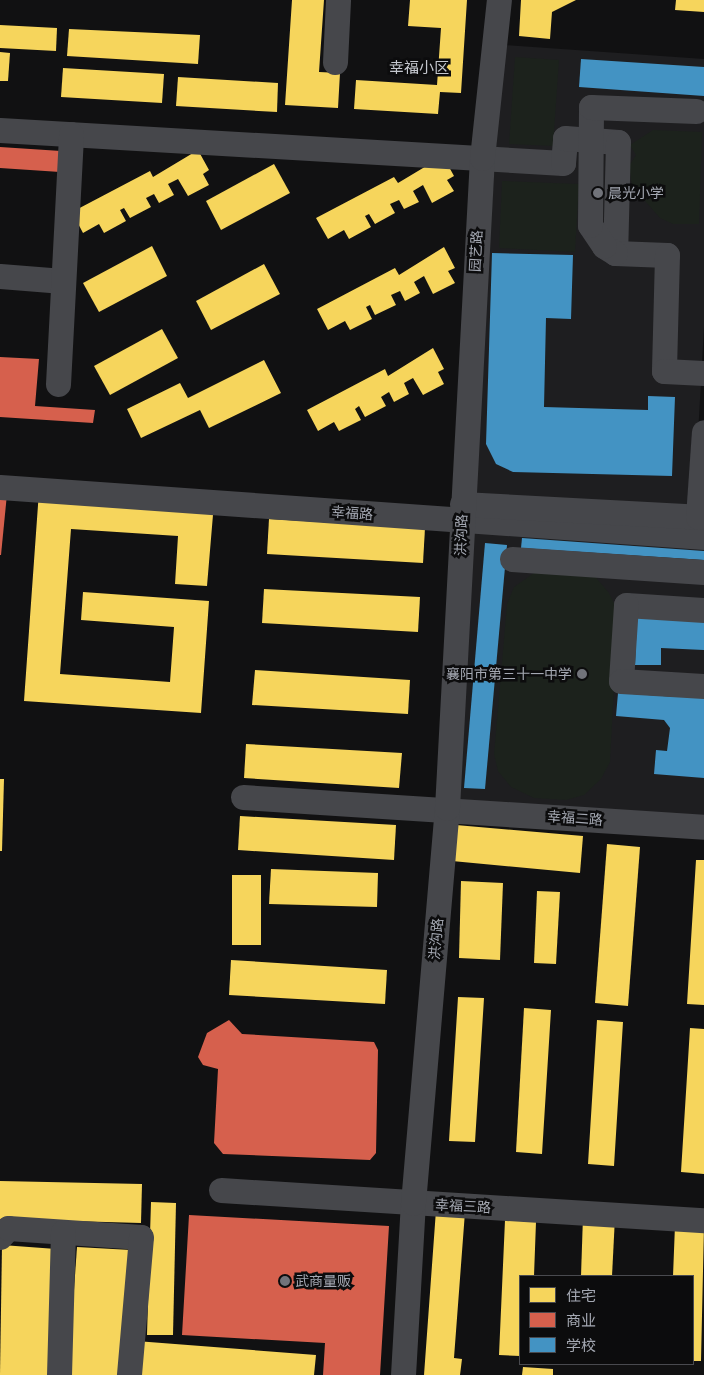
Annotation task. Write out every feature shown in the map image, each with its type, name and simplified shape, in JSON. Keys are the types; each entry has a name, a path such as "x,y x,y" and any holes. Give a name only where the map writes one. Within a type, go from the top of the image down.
{"street":[{"path":"334,62 338,0"},
{"name":"园艺路","path":"463,512 482,158 499,0"},
{"path":"591,140 591,107 696,111"},
{"path":"0,130 563,163 565,138 618,142 615,253 667,255 664,371 704,373"},
{"path":"58,384 71,134"},
{"path":"0,276 63,281"},
{"path":"702,524 704,432"},
{"name":"幸福路","path":"0,471 463,512"},
{"name":"幸福路","path":"0,487 702,524"},
{"name":"洪沟路","path":"403,1375 413,1204 447,808 463,512"},
{"path":"512,559 704,572"},
{"path":"704,610 626,605 621,681 704,686"},
{"name":"幸福二路","path":"243,796 447,808 704,828"},
{"name":"幸福三路","path":"221,1190 413,1204 704,1220"},
{"path":"0,1237 8,1228 141,1237 130,1375"},
{"path":"59,1375 63,1232"}],"shaded area":[{"name":"晨光小学","path":"503,45 704,59 704,327 694,507 472,494"},
{"path":"515,57 559,60 553,146 509,144"},
{"path":"653,130 702,132 699,224 673,224 660,218 632,186 629,166 636,155 630,145"},
{"path":"502,181 579,184 575,252 499,248"},
{"name":"襄阳市第三十一中学","path":"469,532 704,548 704,818 454,800"},
{"path":"555,566 593,574 609,593 618,611 610,762 601,779 584,795 566,800 534,798 511,787 498,771 494,754 507,604 514,587 534,573"}],"building: 住宅":[{"path":"292,0 324,0 319,72 340,73 338,108 285,105"},
{"path":"410,0 467,0 461,93 440,92 438,114 354,109 356,80 437,85 441,28 408,26"},
{"path":"521,0 576,0 552,12 550,39 519,36"},
{"path":"676,0 704,0 704,12 675,10"},
{"path":"0,25 57,28 56,51 0,48"},
{"path":"69,29 200,35 198,64 67,56"},
{"path":"0,52 10,53 8,81 0,81"},
{"path":"63,68 164,74 162,103 61,97"},
{"path":"178,77 278,83 277,112 176,106"},
{"path":"198,150 209,170 203,174 209,185 188,196 178,179 168,184 174,195 159,203 154,194 146,198 151,207 130,218 124,208 120,210 126,221 104,233 99,224 83,233 72,212 150,171 153,177"},
{"path":"443,156 454,176 447,180 454,191 432,203 423,185 413,191 419,202 404,209 399,200 390,204 395,213 375,224 369,214 365,216 371,227 349,239 344,230 328,239 316,218 394,177 398,183"},
{"path":"274,164 290,193 221,230 206,201"},
{"path":"152,246 167,276 99,312 83,283"},
{"path":"444,247 455,268 448,271 455,283 433,294 424,276 414,282 420,293 405,301 400,291 391,295 396,305 375,315 370,305 366,307 372,319 350,330 345,321 328,330 317,309 395,268 399,275"},
{"path":"264,264 280,294 211,330 196,301"},
{"path":"162,329 178,358 110,395 94,366"},
{"path":"433,348 444,369 438,372 444,384 423,395 413,378 404,383 409,394 394,402 389,392 381,397 386,406 365,417 359,406 355,409 361,420 339,431 334,422 318,431 307,410 385,369 388,376"},
{"path":"264,360 281,393 209,428 200,410 141,438 127,409 180,383 188,398"},
{"path":"39,491 214,503 207,586 175,584 178,536 71,529 60,674 170,682 174,627 81,620 83,592 209,601 201,713 24,701"},
{"path":"269,519 425,528 423,563 267,554"},
{"path":"264,589 420,597 418,632 262,623"},
{"path":"255,670 410,680 408,714 252,705"},
{"path":"246,744 402,753 399,788 244,778"},
{"path":"0,779 4,779 2,851 0,851"},
{"path":"240,816 396,825 394,860 238,850"},
{"path":"456,825 583,836 580,873 452,861"},
{"path":"607,844 640,847 628,1006 595,1003"},
{"path":"696,860 704,860 704,1005 687,1004"},
{"path":"271,869 378,873 377,907 269,904"},
{"path":"232,875 261,875 261,945 232,945"},
{"path":"461,881 503,883 500,960 459,958"},
{"path":"537,891 560,892 556,964 534,963"},
{"path":"231,960 387,970 385,1004 229,995"},
{"path":"458,997 484,998 475,1142 449,1141"},
{"path":"524,1008 551,1010 542,1154 516,1152"},
{"path":"597,1020 623,1022 614,1166 588,1164"},
{"path":"690,1028 704,1029 704,1174 681,1172"},
{"path":"0,1181 142,1184 141,1223 0,1219"},
{"path":"151,1202 176,1203 173,1335 147,1335"},
{"path":"436,1210 465,1212 454,1358 462,1359 460,1375 424,1375"},
{"path":"583,1216 615,1217 612,1275 581,1275"},
{"path":"505,1220 536,1222 534,1275 519,1275 519,1356 499,1355"},
{"path":"675,1225 704,1226 701,1361 694,1361 694,1275 673,1275"},
{"path":"2,1245 56,1249 48,1375 0,1375"},
{"path":"77,1247 131,1250 123,1375 68,1375"},
{"path":"136,1341 316,1355 314,1375 134,1375"},
{"path":"523,1367 553,1369 553,1375 522,1375"}],"building: 商业":[{"path":"0,147 61,151 60,172 0,168"},
{"path":"0,357 39,359 35,406 95,410 93,423 0,417"},
{"path":"0,494 7,494 1,555 0,555"},
{"path":"229,1020 242,1034 374,1042 378,1050 376,1153 370,1160 223,1154 214,1143 218,1069 203,1065 198,1057 207,1033"},
{"name":"武商量贩","path":"189,1215 389,1226 380,1375 323,1375 325,1343 182,1335"}],"building: 学校":[{"path":"581,59 704,67 704,96 579,87"},
{"path":"492,253 573,255 571,319 546,318 544,407 648,410 648,396 675,397 672,476 513,472 496,464 486,444"},
{"path":"522,538 704,551 704,560 521,548"},
{"path":"485,543 507,545 485,789 464,788"},
{"path":"704,615 704,650 661,648 661,665 635,665 637,618"},
{"path":"683,692 704,694 704,778 654,774 656,750 667,751 670,728 664,720 616,716 618,693 677,697"}],"place":[{"name":"晨光小学","path":"598,193"},
{"name":"襄阳市第三十一中学","path":"582,674"},
{"name":"武商量贩","path":"285,1281"}],"district":[{"name":"幸福小区","path":"419,68"}]}
